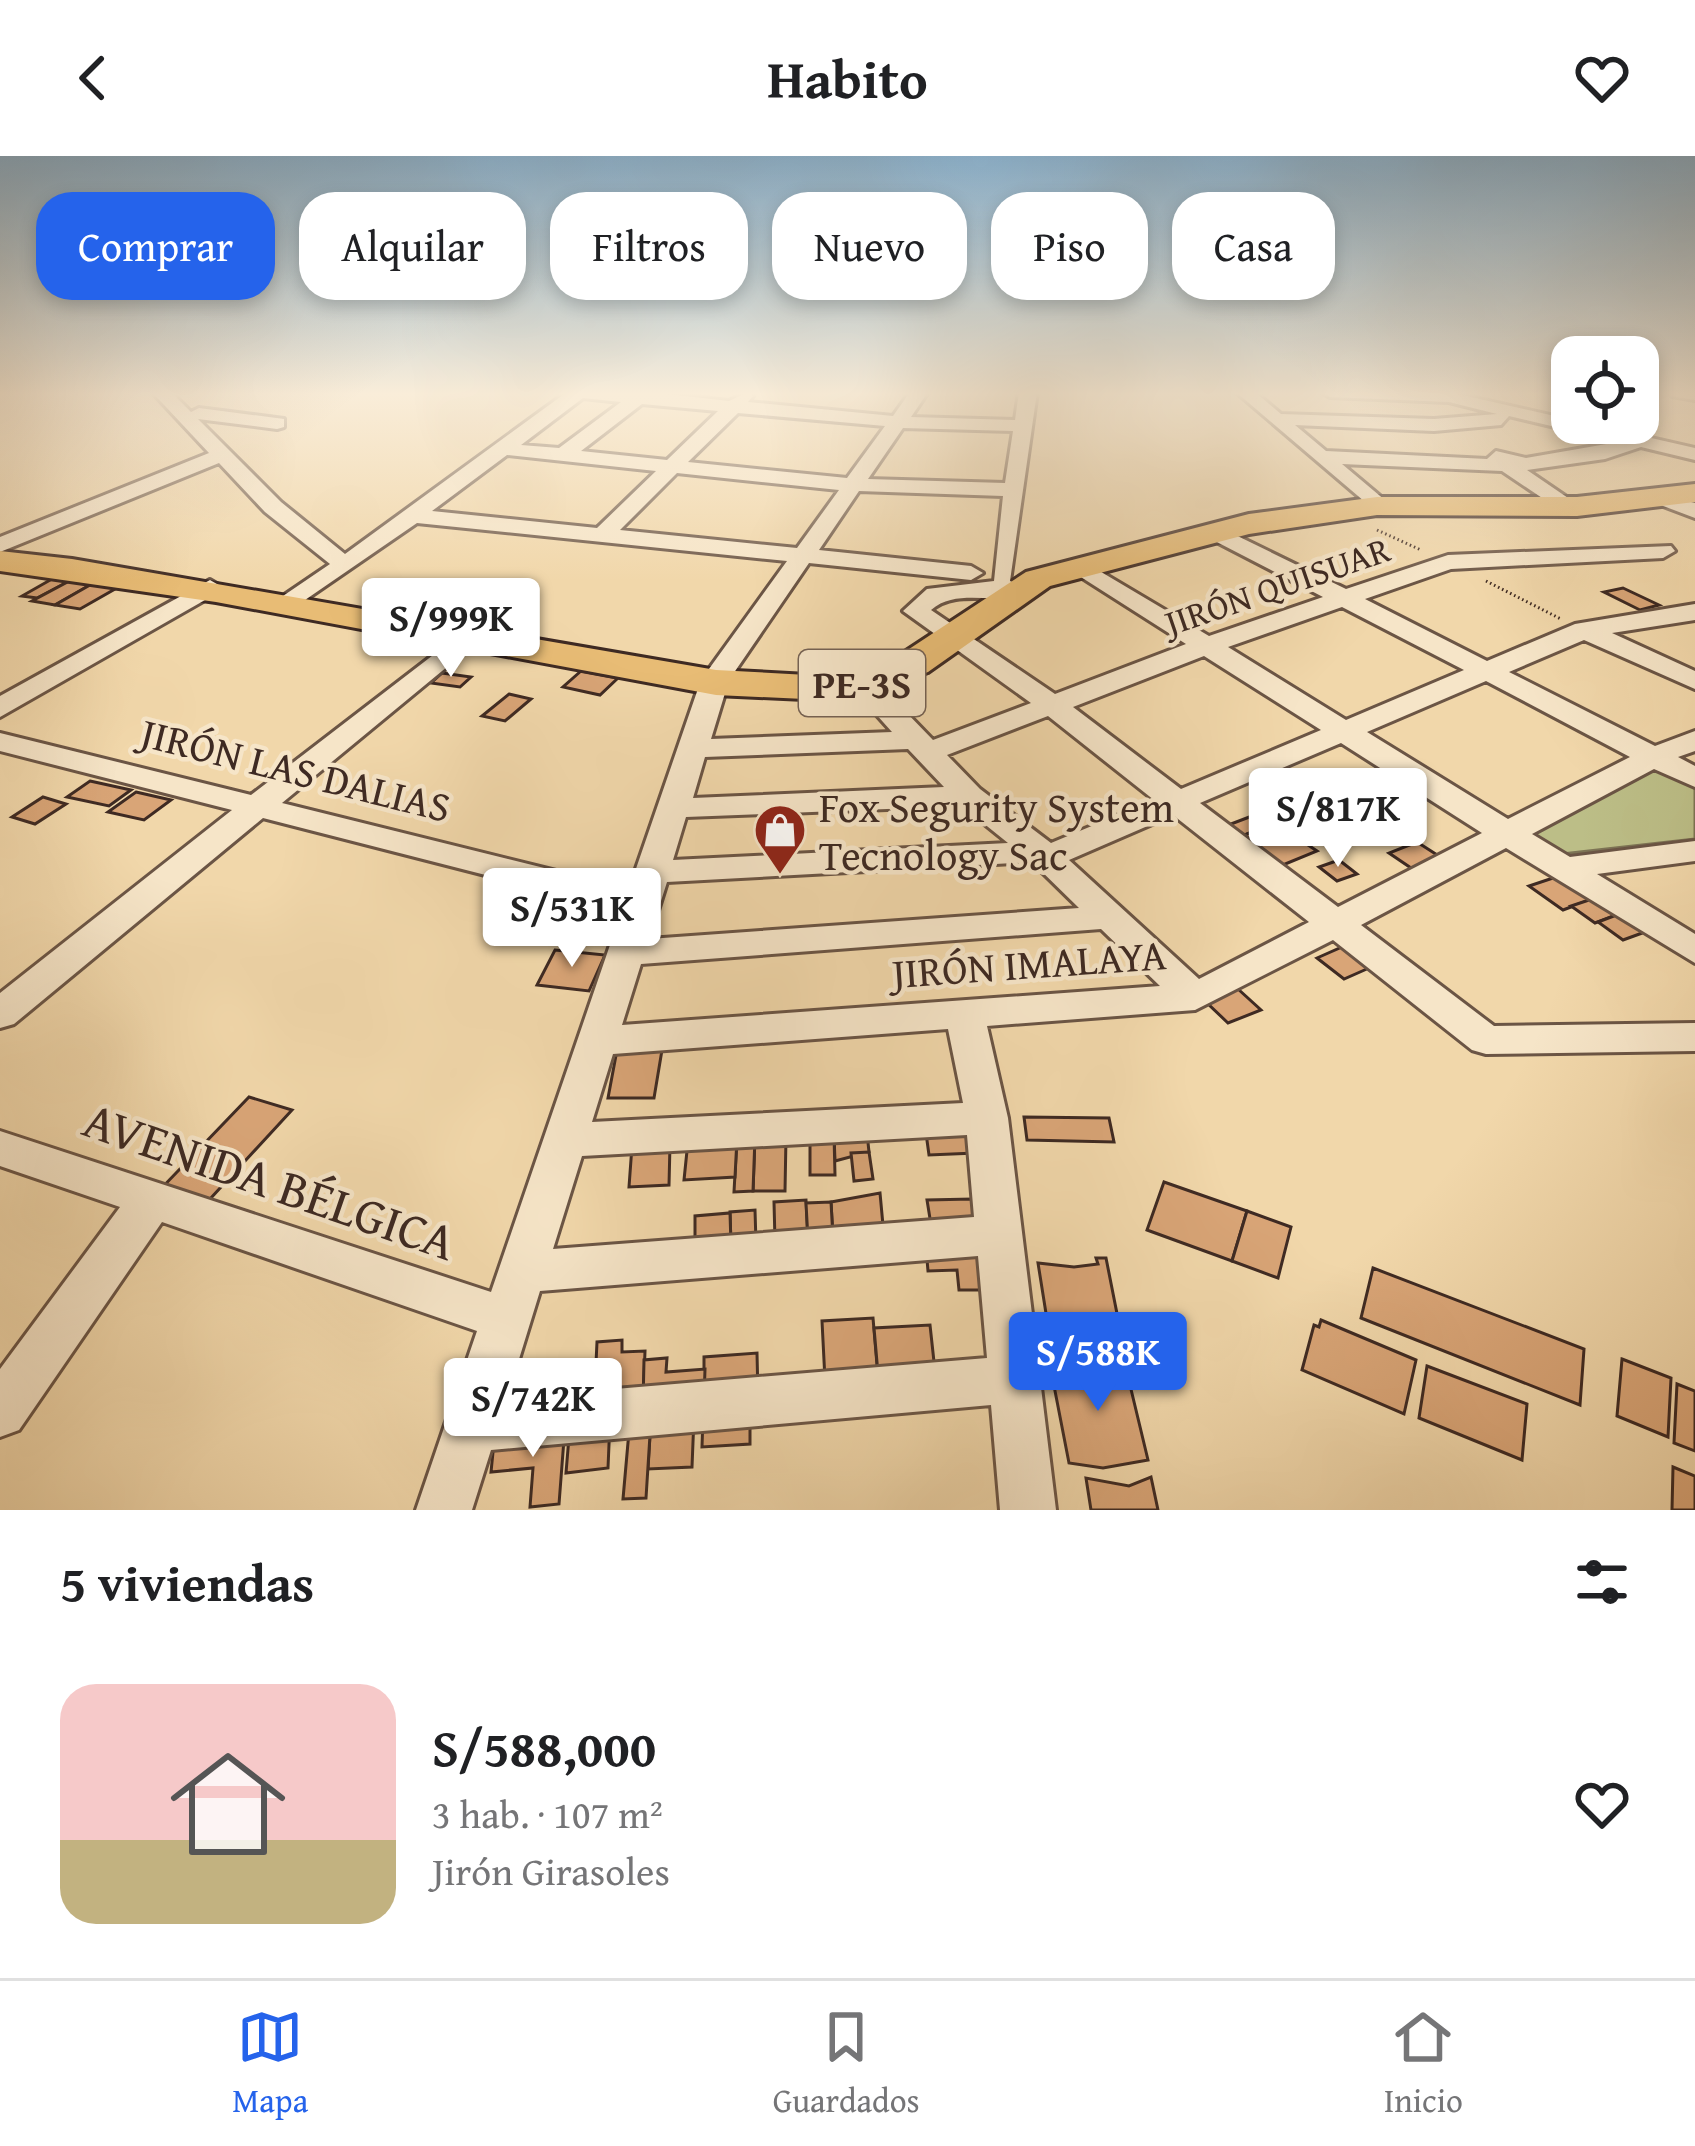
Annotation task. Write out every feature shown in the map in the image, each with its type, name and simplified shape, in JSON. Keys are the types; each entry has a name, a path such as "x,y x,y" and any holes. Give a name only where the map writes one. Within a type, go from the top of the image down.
{"highway":[{"name":"PE-3S","path":"0,561 210,587 715,680 830,688 906,670 959,637 1019,581 1219,534 1378,506 1685,501"}],"street":[{"path":"0,545 218,455"},
{"path":"218,455 295,527 345,565"},
{"path":"289,603 499,455"},
{"path":"565,455 853,485 1014,490"},
{"path":"599,537 688,455"},
{"path":"444,1510 715,680 875,455"},
{"path":"1019,455 1014,490 1019,581"},
{"path":"1318,455 1378,506"},
{"path":"1497,455 1563,505"},
{"path":"1321,458 1450,465 1605,455"},
{"path":"417,516 1019,581"},
{"path":"1219,534 1695,778"},
{"name":"JIRÓN QUISUAR","path":"692,749 920,746 1052,705 1448,562 1663,551"},
{"path":"1081,567 1695,951"},
{"path":"1019,581 940,590 924,599 916,611 1052,705 1486,1040 1695,1037"},
{"path":"0,708 210,587"},
{"name":"JIRÓN LAS DALIAS","path":"0,742 258,805 645,887 1043,854 1584,630 1695,612"},
{"path":"1584,630 1695,681"},
{"path":"0,1014 467,637"},
{"path":"862,683 969,796 1043,854 1195,997"},
{"name":"JIRÓN IMALAYA","path":"596,1041 1195,997 1653,757 1695,740"},
{"path":"672,808 969,796"},
{"path":"1567,868 1695,851"},
{"path":"625,953 1110,917"},
{"path":"964,1012 987,1118 1028,1510"},
{"path":"563,1140 987,1118"},
{"name":"AVENIDA BÉLGICA","path":"0,1148 505,1319"},
{"path":"0,1412 150,1202"},
{"path":"524,1272 1001,1235"},
{"path":"471,1426 1016,1379"}],"green space":[{"path":"1653,767 1695,783 1695,839 1562,854 1533,837 1532,828"}],"building":[{"path":"59,575 75,578 37,598 22,596"},
{"path":"75,578 97,581 55,605 32,601"},
{"path":"97,581 122,585 80,609 55,605"},
{"path":"1623,588 1659,605 1640,610 1604,592"},
{"path":"581,671 618,678 600,695 563,687"},
{"path":"442,673 471,677 460,687 431,683"},
{"path":"509,694 531,699 505,721 482,716"},
{"path":"90,781 131,790 109,806 67,797"},
{"path":"136,792 171,800 144,820 108,812"},
{"path":"43,797 66,804 35,824 12,817"},
{"path":"1252,816 1267,826 1237,838 1223,827"},
{"path":"1272,824 1287,834 1252,848 1237,838"},
{"path":"1290,833 1317,851 1278,867 1252,848"},
{"path":"1417,842 1445,860 1417,872 1389,853"},
{"path":"1339,860 1357,874 1337,881 1319,867"},
{"path":"1562,875 1595,898 1563,910 1529,886"},
{"path":"1595,898 1619,914 1595,923 1571,906"},
{"path":"579,907 621,916 608,944 562,939"},
{"path":"1619,914 1645,932 1623,940 1598,922"},
{"path":"1342,947 1369,968 1344,979 1317,958"},
{"path":"555,950 605,955 589,991 537,985"},
{"path":"1238,989 1261,1010 1228,1023 1206,1002"},
{"path":"617,1050 662,1050 654,1098 608,1098"},
{"path":"249,1097 292,1110 198,1212 153,1197"},
{"path":"1024,1117 1109,1118 1114,1142 1027,1140"},
{"path":"925,1126 969,1128 975,1153 929,1155"},
{"path":"867,1133 869,1152 835,1161 834,1135"},
{"path":"834,1135 835,1175 810,1175 810,1136"},
{"path":"755,1137 786,1137 785,1191 753,1191"},
{"path":"755,1137 753,1191 734,1192 737,1138"},
{"path":"737,1138 735,1177 684,1180 688,1141"},
{"path":"670,1144 669,1185 629,1187 632,1146"},
{"path":"869,1152 873,1179 854,1181 851,1153"},
{"path":"1164,1182 1247,1211 1232,1261 1147,1230"},
{"path":"880,1193 884,1236 833,1238 831,1202"},
{"path":"972,1199 978,1229 932,1231 927,1200"},
{"path":"806,1200 808,1240 775,1241 774,1202"},
{"path":"831,1202 833,1238 808,1240 806,1203"},
{"path":"755,1210 756,1243 731,1245 730,1212"},
{"path":"1247,1211 1291,1227 1278,1278 1232,1261"},
{"path":"730,1213 731,1245 695,1248 695,1216"},
{"path":"985,1247 992,1290 959,1290 957,1270 928,1271 926,1248"},
{"path":"1096,1258 1106,1258 1123,1344 1052,1351 1038,1263 1074,1267 1098,1264"},
{"path":"1373,1268 1584,1349 1580,1405 1361,1318"},
{"path":"873,1318 878,1376 825,1380 822,1321"},
{"path":"1321,1320 1416,1360 1404,1414 1302,1370 1314,1325 1319,1327"},
{"path":"930,1325 935,1371 878,1374 874,1328"},
{"path":"622,1340 622,1352 645,1351 643,1405 579,1409 583,1363 596,1363 597,1342"},
{"path":"757,1353 758,1396 704,1400 704,1357"},
{"path":"1123,1356 1148,1460 1103,1468 1069,1463 1049,1360 1092,1366"},
{"path":"667,1358 666,1372 705,1369 704,1400 643,1405 644,1360"},
{"path":"1622,1359 1671,1378 1668,1437 1617,1416"},
{"path":"1427,1366 1527,1404 1522,1460 1419,1418"},
{"path":"582,1369 579,1409 546,1411 550,1371"},
{"path":"549,1376 546,1411 514,1413 518,1378"},
{"path":"1677,1384 1695,1391 1695,1451 1674,1443"},
{"path":"750,1414 750,1444 702,1447 703,1417"},
{"path":"694,1417 692,1467 648,1469 651,1419"},
{"path":"651,1419 646,1498 623,1499 630,1420"},
{"path":"610,1421 608,1468 566,1473 570,1425"},
{"path":"565,1426 559,1504 530,1507 533,1468 491,1472 495,1432"},
{"path":"1673,1467 1695,1476 1695,1510 1672,1510"},
{"path":"1151,1477 1158,1510 1091,1510 1086,1478 1129,1486"}],"place":[{"name":"Fox Segurity System Tecnology Sac","path":"780,876"}]}
